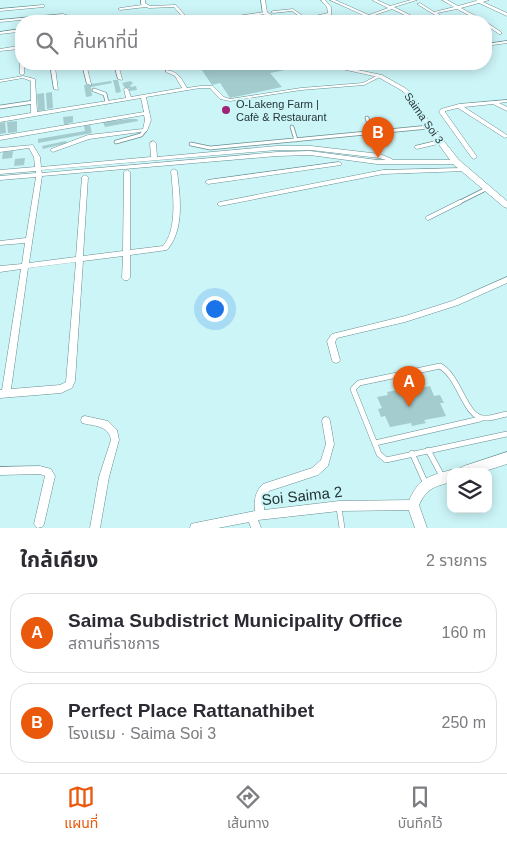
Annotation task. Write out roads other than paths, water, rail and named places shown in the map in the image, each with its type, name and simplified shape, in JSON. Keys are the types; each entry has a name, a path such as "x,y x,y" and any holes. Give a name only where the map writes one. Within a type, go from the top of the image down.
{"street":[{"path":"143,0 146,6"},
{"path":"263,0 265,13"},
{"path":"323,0 329,7 330,14 325,15"},
{"path":"332,0 366,15"},
{"path":"374,0 407,15"},
{"path":"371,15 415,0"},
{"path":"444,0 471,15"},
{"path":"434,13 487,0"},
{"path":"479,1 507,15"},
{"path":"419,4 437,15"},
{"path":"0,10 43,6"},
{"path":"120,9 146,6 175,6 181,15"},
{"path":"251,15 265,13 272,15 293,10 300,15"},
{"path":"0,21 15,20"},
{"path":"492,28 500,33"},
{"path":"0,33 15,32"},
{"path":"492,44 507,42"},
{"path":"0,50 15,48"},
{"path":"54,70 56,89"},
{"path":"86,70 89,84"},
{"path":"118,70 120,79"},
{"name":"Saima Soi 3","path":"351,70 380,76 394,82 409,94 429,127 456,162 507,206"},
{"path":"168,71 177,75 185,89"},
{"path":"0,120 207,86 214,89 222,98 230,100 301,88 364,84 380,76"},
{"path":"0,81 23,77 30,78 33,84 34,114"},
{"path":"126,89 129,99"},
{"path":"53,150 88,137 145,130 148,120 144,97"},
{"path":"474,157 442,112 443,110 459,106 507,101"},
{"path":"495,102 507,109"},
{"path":"459,106 504,136"},
{"path":"0,138 147,113"},
{"path":"417,147 440,142"},
{"path":"153,143 154,159"},
{"path":"0,150 31,146 36,152 39,171 26,266 3,394 61,388 69,385 85,177"},
{"path":"311,151 317,167"},
{"path":"0,172 39,171 173,159 311,151 377,162 456,162"},
{"path":"0,178 39,171 154,159 173,159"},
{"path":"208,182 339,164"},
{"path":"220,204 383,172 464,170"},
{"path":"0,269 127,254 162,249 168,246 172,236 176,204 174,171"},
{"path":"126,278 127,172"},
{"path":"0,243 29,240"},
{"path":"336,360 331,341 335,336 405,319 455,303 507,280"},
{"path":"85,420 105,424 114,432 115,440 104,477 95,528"},
{"path":"256,528 259,499 266,487 315,472 325,463 330,444 326,421"},
{"path":"478,468 506,460"},
{"path":"0,471 40,470 48,472 50,476 39,524"},
{"path":"421,528 413,505 420,490 426,484 447,477"},
{"name":"Soi Saima 2","path":"195,528 256,515 339,506 413,505"}],"lane":[{"path":"94,90 105,94 108,102"},
{"path":"0,107 34,102"},
{"path":"366,118 372,133"},
{"path":"292,127 296,140"},
{"path":"191,144 210,148 429,127"},
{"path":"116,142 141,135 145,130"},
{"path":"428,218 486,189"},
{"path":"482,419 474,415 449,370 440,366 359,383 353,389 380,454 386,460 507,434"},
{"path":"375,443 507,414"},
{"path":"428,450 447,477"},
{"path":"412,453 426,484"},
{"path":"339,506 342,528"}],"place":[{"name":"O-Lakeng Farm | Cafè & Restaurant","path":"226,110"},
{"name":"Perfect Place Rattanathibet","path":"378,158"},
{"name":"Saima Subdistrict Municipality Office","path":"409,407"}]}
